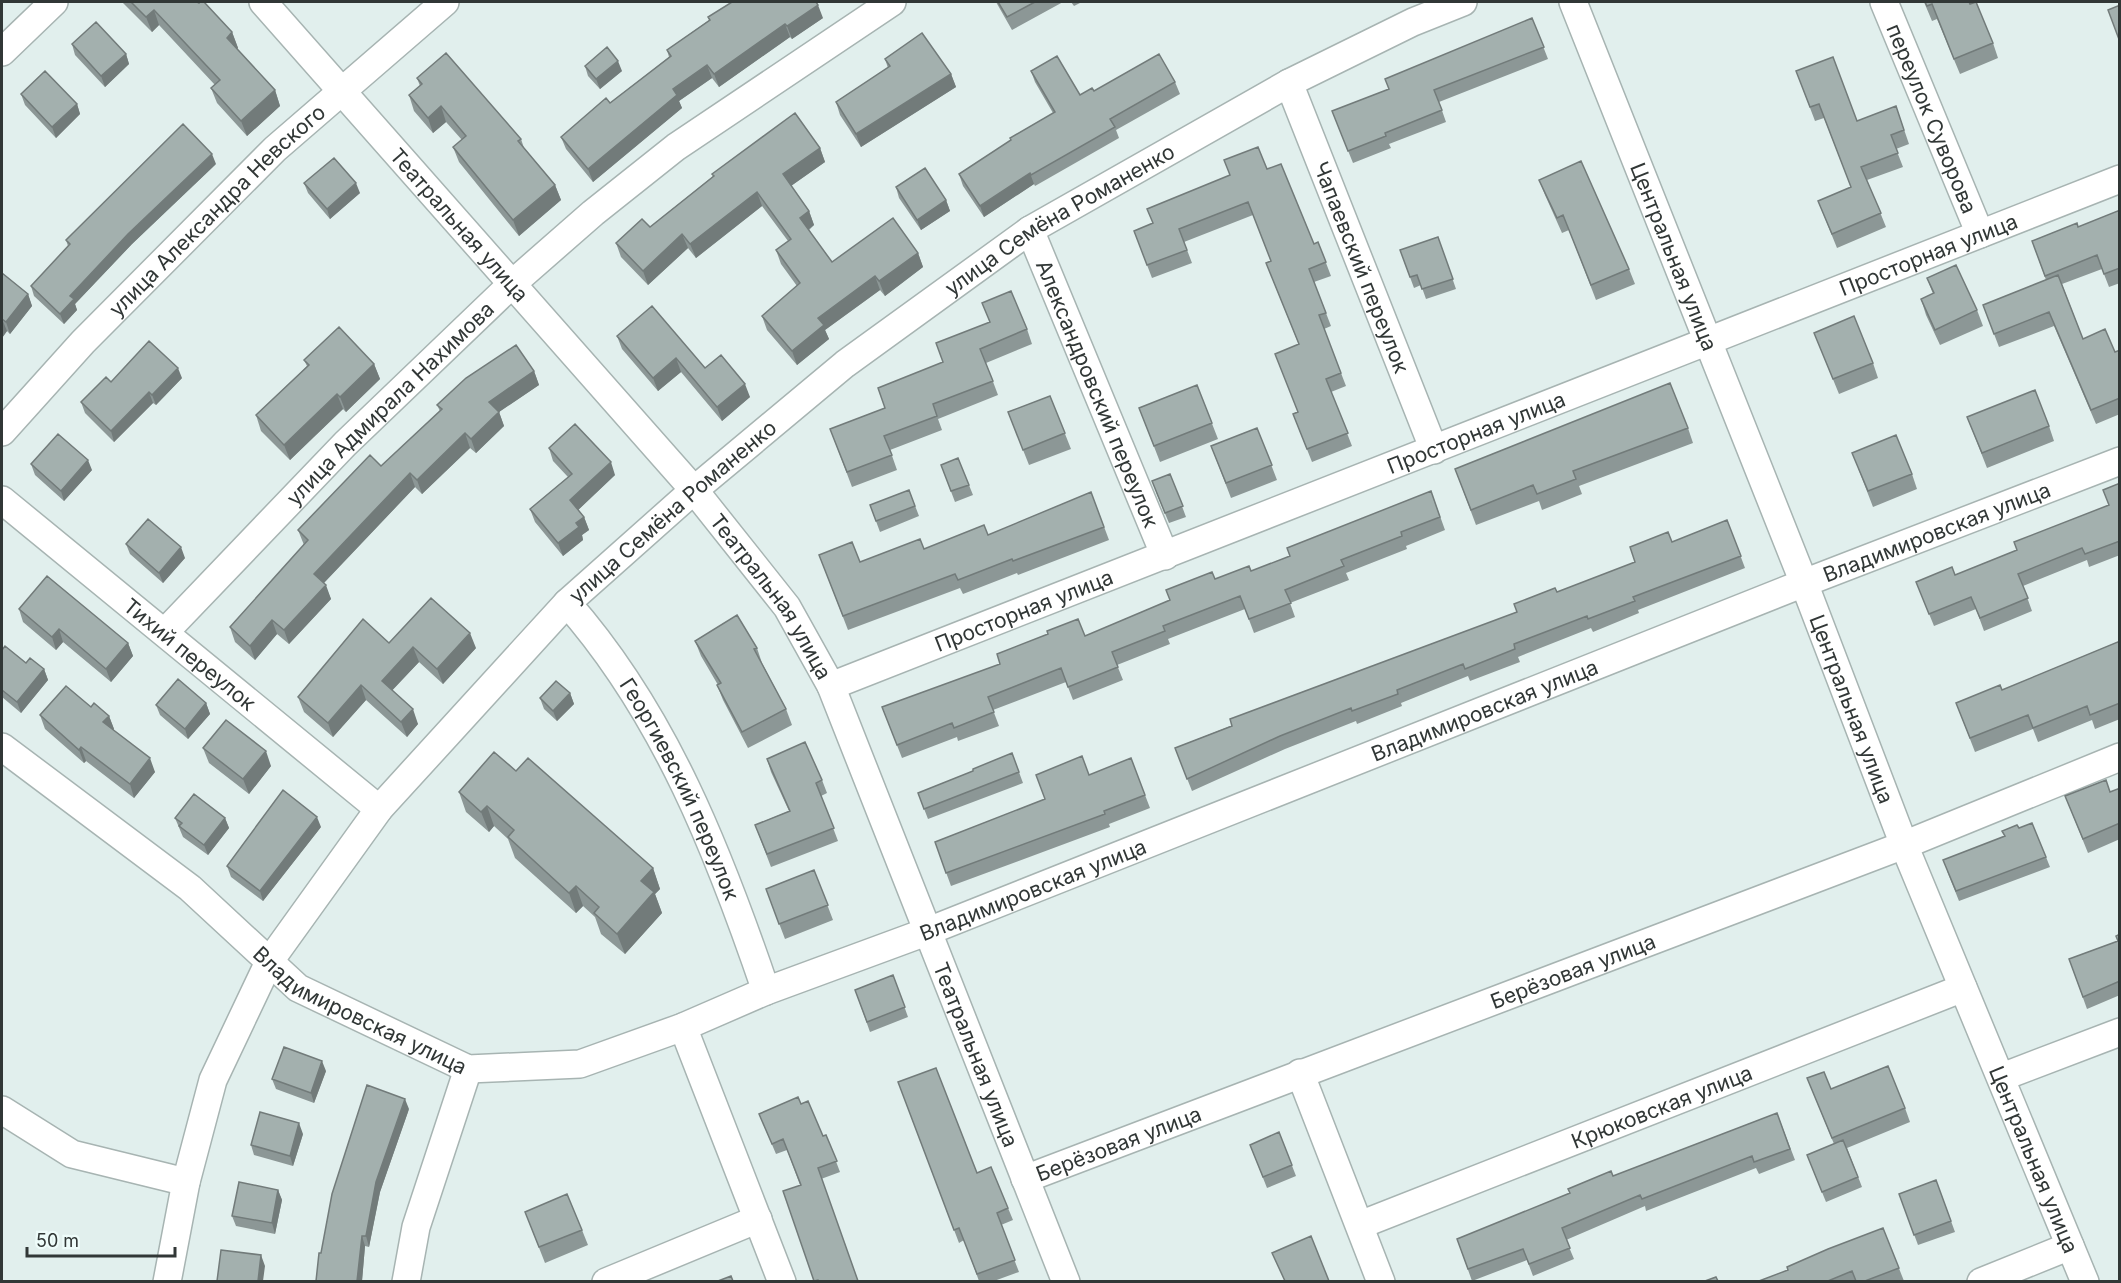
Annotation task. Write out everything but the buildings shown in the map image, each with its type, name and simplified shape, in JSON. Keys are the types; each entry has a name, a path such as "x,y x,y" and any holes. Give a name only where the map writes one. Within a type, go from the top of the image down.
{"street":[{"path":"2,52 54,2"},
{"name":"Театральная улица","path":"263,2 340,92 694,490 787,607 831,686 926,932 1066,1281"},
{"name":"улица Александра Невского","path":"2,432 83,342 209,214 340,92 445,2"},
{"name":"улица Адмирала Нахимова","path":"165,632 345,444 513,284 593,213 676,147 892,2"},
{"name":"улица Семёна Романенко","path":"167,1281 186,1182 213,1080 269,962 379,809 567,603 694,490 845,364 1030,230 1289,83 1413,22 1463,2"},
{"name":"Центральная улица","path":"1573,2 1804,583 1904,845 2085,1281"},
{"name":"переулок Суворова","path":"1884,2 1980,234"},
{"name":"Чапаевский переулок","path":"1289,83 1434,450"},
{"name":"Просторная улица","path":"831,686 2120,179"},
{"name":"Александровский переулок","path":"1030,230 1165,556"},
{"name":"Владимировская улица","path":"2,747 190,888 298,988 468,1069 580,1064 683,1027 766,991 926,932 1804,583 2120,461"},
{"name":"Тихий переулок","path":"2,500 379,809"},
{"name":"Георгиевский переулок","path":"567,603 593,633 633,688 690,795 731,889 766,991"},
{"name":"Берёзовая улица","path":"1025,1179 1300,1072 1904,845 2120,757"},
{"name":"Крюковская улица","path":"1360,1225 1963,988"},
{"path":"683,1027 782,1281"},
{"path":"2002,1077 2120,1032"},
{"path":"406,1281 416,1227 468,1069"},
{"path":"1300,1072 1381,1281"},
{"path":"2,1110 72,1154 186,1182"},
{"path":"606,1281 758,1219"},
{"path":"1981,1281 2070,1246"}]}
